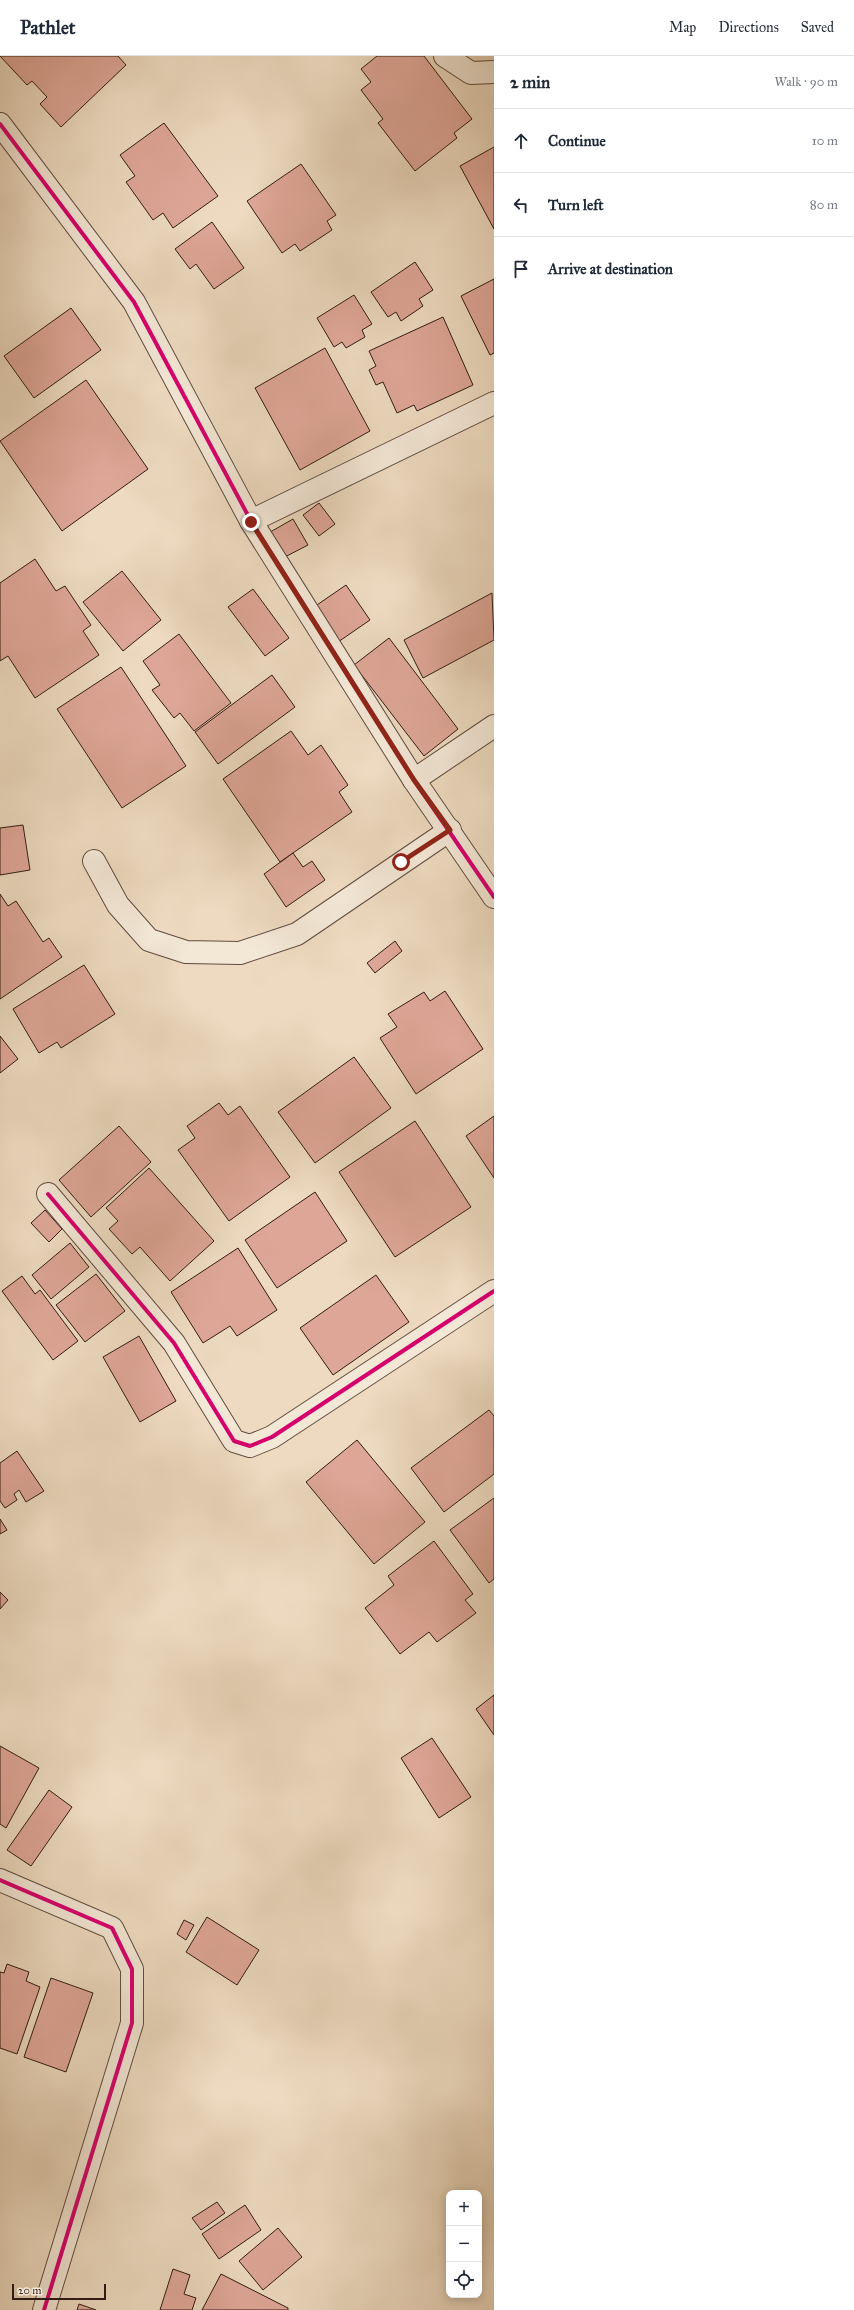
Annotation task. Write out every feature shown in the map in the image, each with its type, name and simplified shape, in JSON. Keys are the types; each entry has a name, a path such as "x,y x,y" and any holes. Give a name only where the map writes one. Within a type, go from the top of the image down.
{"street":[{"path":"445,56 470,73 494,72"},
{"path":"0,124 134,302 251,522 414,780 450,830 494,898"},
{"path":"251,522 494,403"},
{"path":"414,780 494,726"},
{"path":"94,861 118,905 149,940 186,952 240,953 297,934 450,830"},
{"path":"48,1194 174,1342 234,1441 250,1446 272,1437 494,1290"},
{"path":"0,1880 112,1928 132,1970 132,2023 44,2310"}],"building":[{"path":"0,56 118,56 126,65 61,127 40,104 47,97 32,81 27,85"},
{"path":"377,56 424,56 472,119 454,133 457,138 415,171 378,123 383,119 361,90 371,82 361,69"},
{"path":"164,123 218,196 173,228 163,213 153,220 126,182 135,176 120,155"},
{"path":"494,147 494,229 460,166"},
{"path":"301,164 336,215 327,221 332,230 300,251 295,244 282,253 247,201"},
{"path":"212,222 244,268 214,289 196,264 190,269 175,249"},
{"path":"415,262 433,290 419,299 423,306 401,321 396,312 388,317 371,292"},
{"path":"494,279 494,353 490,355 461,296"},
{"path":"354,295 372,324 362,330 365,337 346,348 342,342 334,347 317,318"},
{"path":"71,308 101,350 34,398 4,356"},
{"path":"443,317 473,385 417,411 414,405 397,413 383,382 376,385 369,370 376,366 369,351"},
{"path":"325,348 370,431 300,470 255,388"},
{"path":"86,380 148,469 62,531 0,441"},
{"path":"319,503 335,524 319,536 303,515"},
{"path":"293,519 308,545 279,560 265,535"},
{"path":"35,559 56,591 65,586 91,625 83,631 99,655 35,698 8,656 0,661 0,583"},
{"path":"122,571 161,620 123,651 83,602"},
{"path":"346,585 370,620 338,642 314,607"},
{"path":"253,589 289,638 265,656 228,607"},
{"path":"492,593 494,640 423,678 404,640"},
{"path":"179,634 231,703 194,731 180,713 174,718 152,690 160,685 143,661"},
{"path":"389,638 458,729 424,756 354,665"},
{"path":"121,667 186,766 122,808 57,709"},
{"path":"272,675 295,707 218,764 195,732"},
{"path":"291,731 308,755 321,745 348,785 339,792 352,812 280,862 223,779"},
{"path":"23,825 30,870 0,875 0,828"},
{"path":"293,853 303,867 312,861 325,880 286,907 264,874"},
{"path":"0,894 8,906 16,901 43,942 49,938 62,957 0,999"},
{"path":"395,941 402,951 375,973 367,963"},
{"path":"84,965 115,1014 61,1048 57,1042 39,1053 13,1009"},
{"path":"445,991 483,1049 416,1094 380,1038 397,1027 388,1014 424,992 430,1001"},
{"path":"0,1036 18,1059 0,1073"},
{"path":"354,1057 391,1108 315,1163 278,1112"},
{"path":"219,1103 228,1115 240,1106 290,1177 229,1221 178,1150 195,1138 187,1126"},
{"path":"494,1116 494,1178 466,1136"},
{"path":"415,1121 471,1207 395,1257 339,1172"},
{"path":"119,1126 151,1162 91,1217 59,1180"},
{"path":"149,1168 214,1241 170,1281 140,1247 132,1254 109,1229 118,1221 106,1208"},
{"path":"315,1192 347,1241 277,1288 245,1240"},
{"path":"45,1210 62,1229 49,1242 31,1223"},
{"path":"70,1243 89,1267 51,1299 32,1275"},
{"path":"238,1248 277,1310 237,1336 230,1326 203,1343 171,1292"},
{"path":"96,1274 125,1311 85,1342 56,1305"},
{"path":"376,1275 409,1322 333,1375 300,1328"},
{"path":"22,1276 35,1294 40,1290 78,1341 53,1360 2,1291"},
{"path":"139,1336 176,1401 140,1422 103,1357"},
{"path":"489,1410 494,1416 494,1474 444,1512 411,1468"},
{"path":"357,1440 425,1522 374,1564 306,1482"},
{"path":"17,1451 44,1491 26,1502 19,1490 14,1494 17,1500 5,1508 0,1501 0,1463"},
{"path":"494,1498 494,1579 489,1583 450,1530"},
{"path":"0,1519 7,1530 0,1534"},
{"path":"434,1541 473,1594 465,1600 476,1613 437,1642 429,1632 400,1654 365,1608 394,1585 388,1576"},
{"path":"0,1592 8,1600 0,1609"},
{"path":"494,1695 494,1735 476,1709"},
{"path":"432,1738 471,1797 439,1818 401,1758"},
{"path":"0,1746 39,1768 6,1828 0,1824"},
{"path":"49,1790 72,1807 31,1866 7,1850"},
{"path":"207,1917 259,1950 237,1985 186,1952"},
{"path":"184,1920 194,1925 186,1940 177,1934"},
{"path":"7,1964 29,1972 26,1981 40,1987 17,2054 0,2048 0,1972 4,1973"},
{"path":"51,1978 93,1993 66,2072 24,2057"},
{"path":"217,2202 225,2213 201,2230 192,2218"},
{"path":"245,2205 261,2230 219,2259 202,2234"},
{"path":"278,2228 302,2257 263,2290 239,2261"},
{"path":"173,2269 190,2275 184,2294 196,2298 192,2310 160,2310"},
{"path":"221,2274 288,2308 288,2310 202,2310"},
{"path":"79,2304 96,2310 77,2310"}],"cycle path":[{"path":"0,124 134,302 251,521 414,780 494,897"},
{"path":"48,1194 174,1343 234,1441 250,1446 272,1437 494,1291"},
{"path":"0,1880 112,1928 132,1969 132,2023 44,2310"}],"route":[{"path":"251,522 414,780 450,830 401,862"}]}
